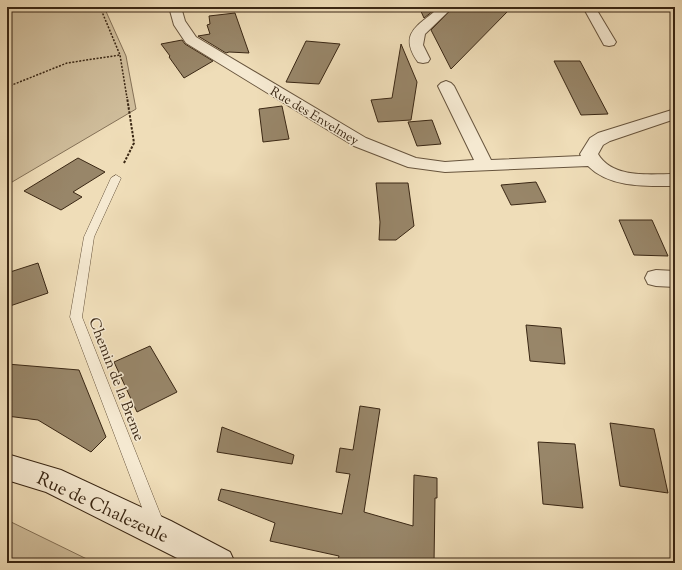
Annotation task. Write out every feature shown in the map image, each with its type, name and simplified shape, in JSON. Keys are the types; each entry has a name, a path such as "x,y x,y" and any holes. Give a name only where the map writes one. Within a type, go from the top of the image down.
{"street":[{"name":"Rue des Envelmey","path":"175,7 176,16 181,27 191,40 360,142 384,152 414,163 445,167 591,161"},
{"path":"423,59 416,46 416,38 420,31 447,7"},
{"path":"589,7 609,42"},
{"path":"446,86 485,165"},
{"path":"675,114 604,137 596,142 589,154 591,161 601,170 617,175 644,180 675,180"},
{"name":"Rue de Chalezeule","path":"7,467 51,480 160,532 219,563"}],"lane":[{"name":"Chemin de la Breme","path":"116,178 89,237 76,317 160,532"}],"path":[{"path":"100,7 120,56 134,143 116,178"},
{"path":"672,7 675,11"},
{"path":"7,88 67,63 120,56"}],"shaded area":[{"path":"7,7 104,7 126,56 136,109 7,185"},
{"path":"7,520 95,563 7,563"}],"building":[{"path":"419,7 438,7 424,18"},
{"path":"454,7 491,7 489,11 508,11 451,69 431,30"},
{"path":"235,13 249,53 226,53 198,36 210,34 207,25 210,24 209,16"},
{"path":"182,40 185,44 213,61 184,78 161,44"},
{"path":"306,41 340,44 319,84 286,82"},
{"path":"401,44 417,82 411,120 378,122 371,100 392,98"},
{"path":"554,61 580,61 608,114 581,115"},
{"path":"282,106 289,139 263,142 259,109"},
{"path":"432,120 441,144 417,146 408,122"},
{"path":"78,158 105,172 73,192 82,197 61,210 24,191"},
{"path":"536,182 546,202 511,205 501,185"},
{"path":"376,183 408,183 414,226 396,240 379,240 380,222"},
{"path":"619,220 652,220 668,256 634,255"},
{"path":"38,263 48,293 7,307 7,273"},
{"path":"526,325 561,328 565,364 530,361"},
{"path":"150,346 177,392 137,412 114,362"},
{"path":"7,364 79,370 106,437 91,452 38,420 7,416"},
{"path":"360,406 380,409 364,512 413,526 414,475 437,478 437,498 435,498 434,563 337,563 339,556 270,541 275,523 218,500 221,489 342,514 350,474 336,472 340,448 353,450"},
{"path":"610,423 654,429 668,493 620,486"},
{"path":"222,427 294,455 292,464 217,452"},
{"path":"538,442 575,444 583,508 543,504"}]}
